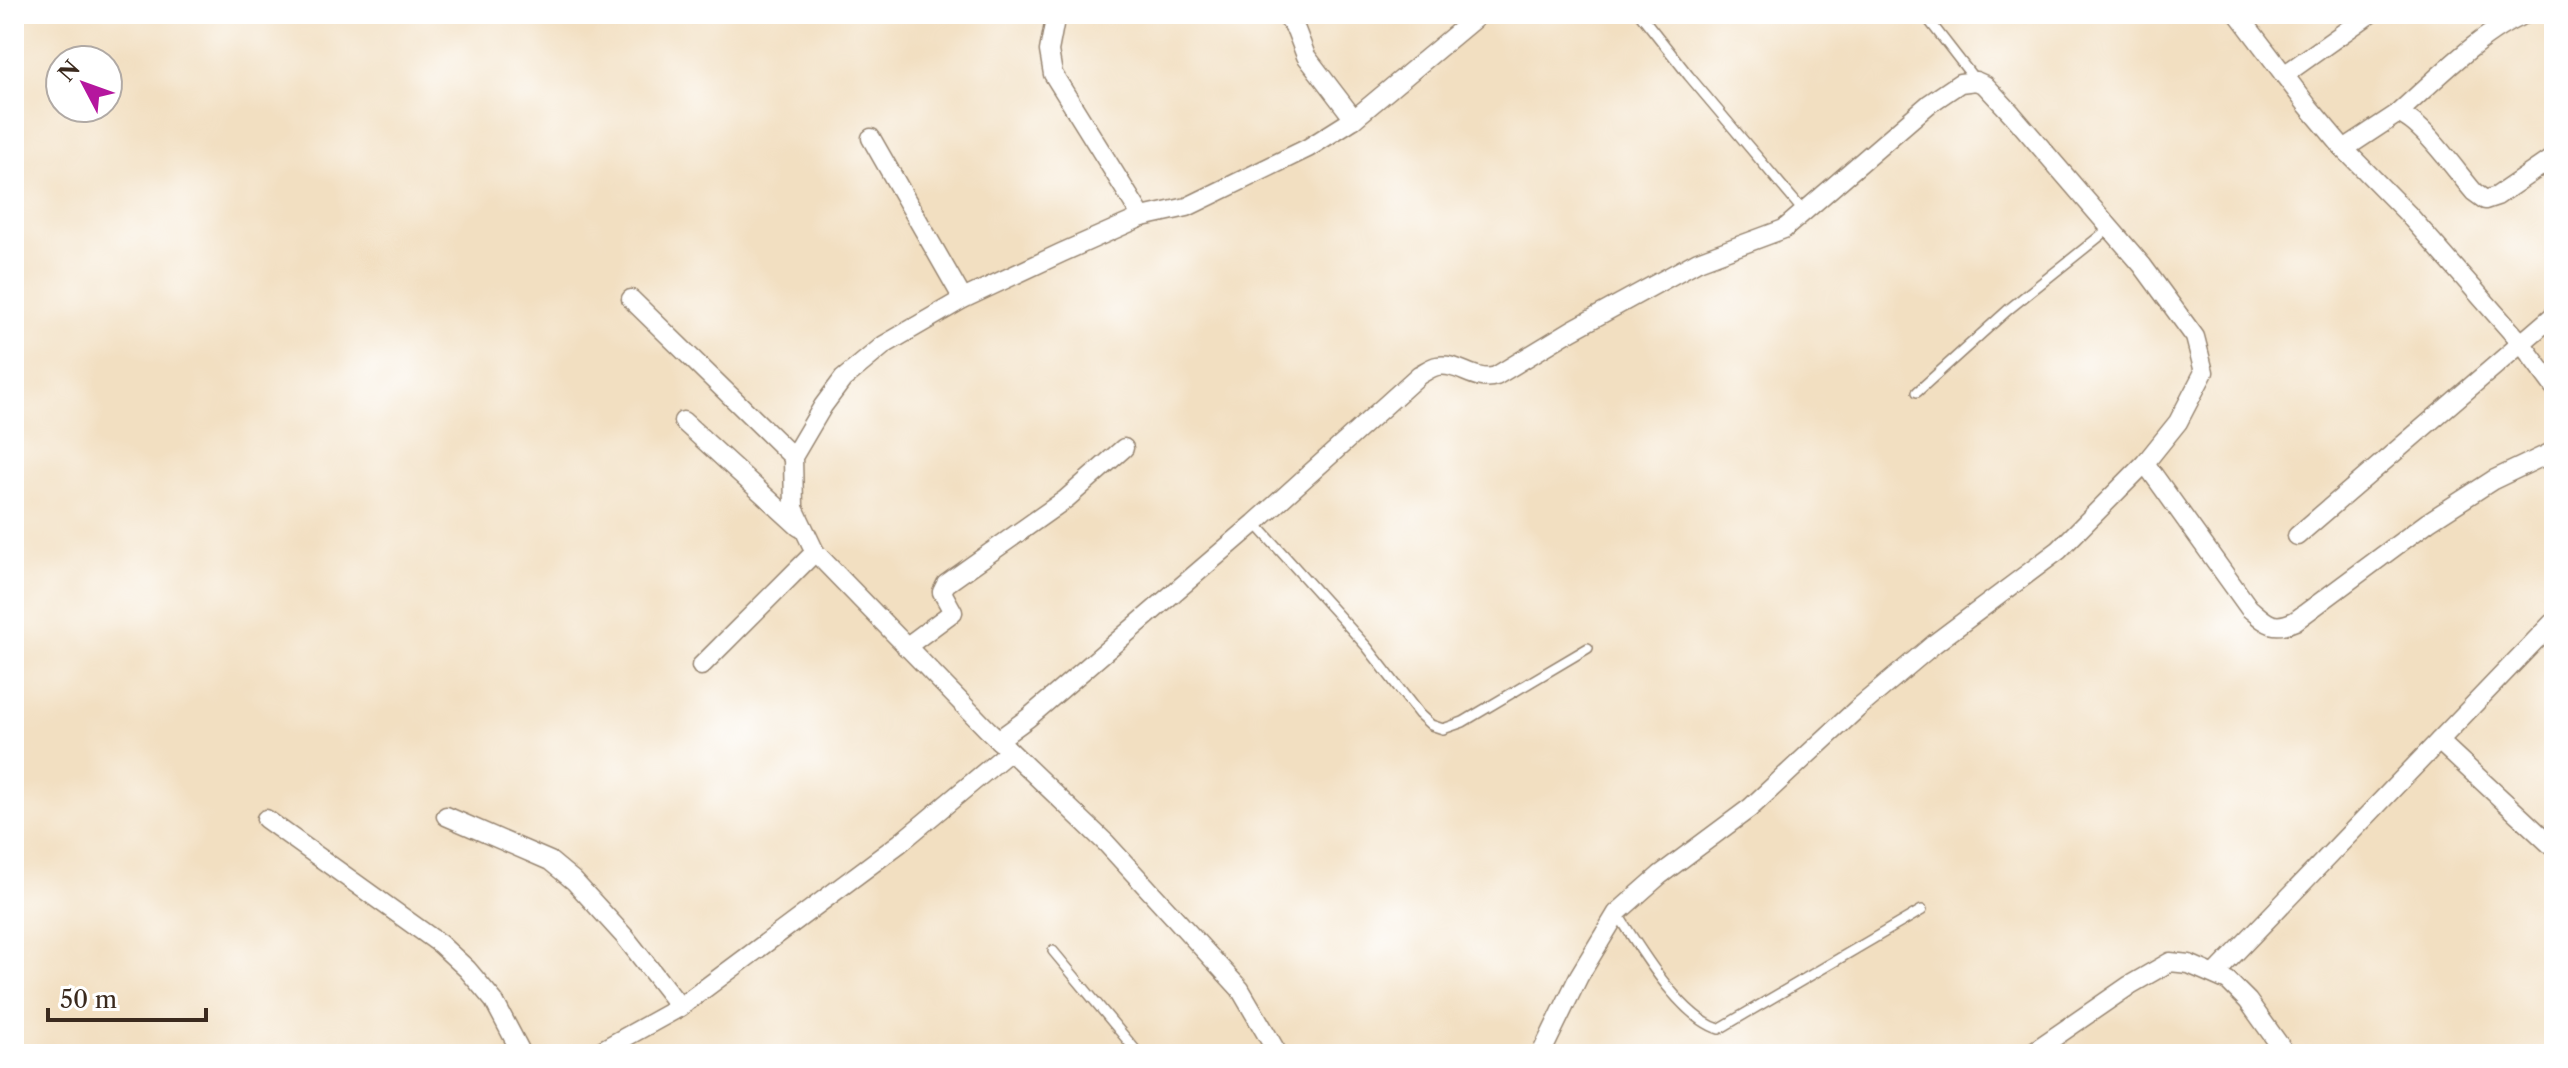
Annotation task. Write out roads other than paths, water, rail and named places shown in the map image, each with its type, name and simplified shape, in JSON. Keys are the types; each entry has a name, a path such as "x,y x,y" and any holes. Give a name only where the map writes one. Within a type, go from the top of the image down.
{"street":[{"path":"1056,14 1049,51 1053,74 1142,217"},
{"path":"1285,14 1296,30 1306,56 1354,119"},
{"path":"1278,1054 1240,989 1106,843 906,647 815,552 794,508 793,457 843,379 884,345 963,299 1142,217 1187,207 1308,148 1354,119 1480,14"},
{"path":"2238,14 2344,149 2407,213 2522,344 2554,387"},
{"path":"2284,75 2370,14"},
{"path":"2344,149 2397,114 2486,38 2526,14"},
{"path":"595,1054 680,1007 900,843 1004,745 1028,718 1255,523 1419,375 1436,366 1446,366 1484,379 1496,376 1698,261 1784,229 1929,104 1960,83 1976,81 1985,85 2142,265 2195,337 2204,372 2178,422 2145,463 2059,550 1934,644 1858,708 1750,808 1660,875 1617,913 1579,976 1541,1054"},
{"path":"2397,114 2408,118 2474,192 2485,200 2497,196 2554,157"},
{"path":"871,138 963,299"},
{"path":"631,299 793,457"},
{"path":"2297,536 2554,315"},
{"path":"683,421 804,532"},
{"path":"906,647 953,612 942,592 946,584 1066,499 1124,448"},
{"path":"2145,463 2249,608 2267,623 2281,627 2295,621 2428,522 2493,480 2554,451"},
{"path":"701,666 815,552"},
{"path":"2215,974 2554,621"},
{"path":"2439,741 2554,848"},
{"path":"446,816 550,861 574,881 625,937 680,1007"},
{"path":"266,819 449,953 494,1001 522,1054"},
{"path":"2030,1054 2130,985 2170,962 2189,964 2228,981 2248,1001 2286,1054"}],"lane":[{"path":"1640,14 1804,212"},
{"path":"1924,14 1976,81"},
{"path":"1917,392 2009,309 2110,228"},
{"path":"1255,523 1367,647 1431,725 1443,729 1463,722 1588,648"},
{"path":"1617,913 1654,969 1673,991 1706,1025 1719,1029 1922,910"},
{"path":"1053,951 1139,1054"}]}
